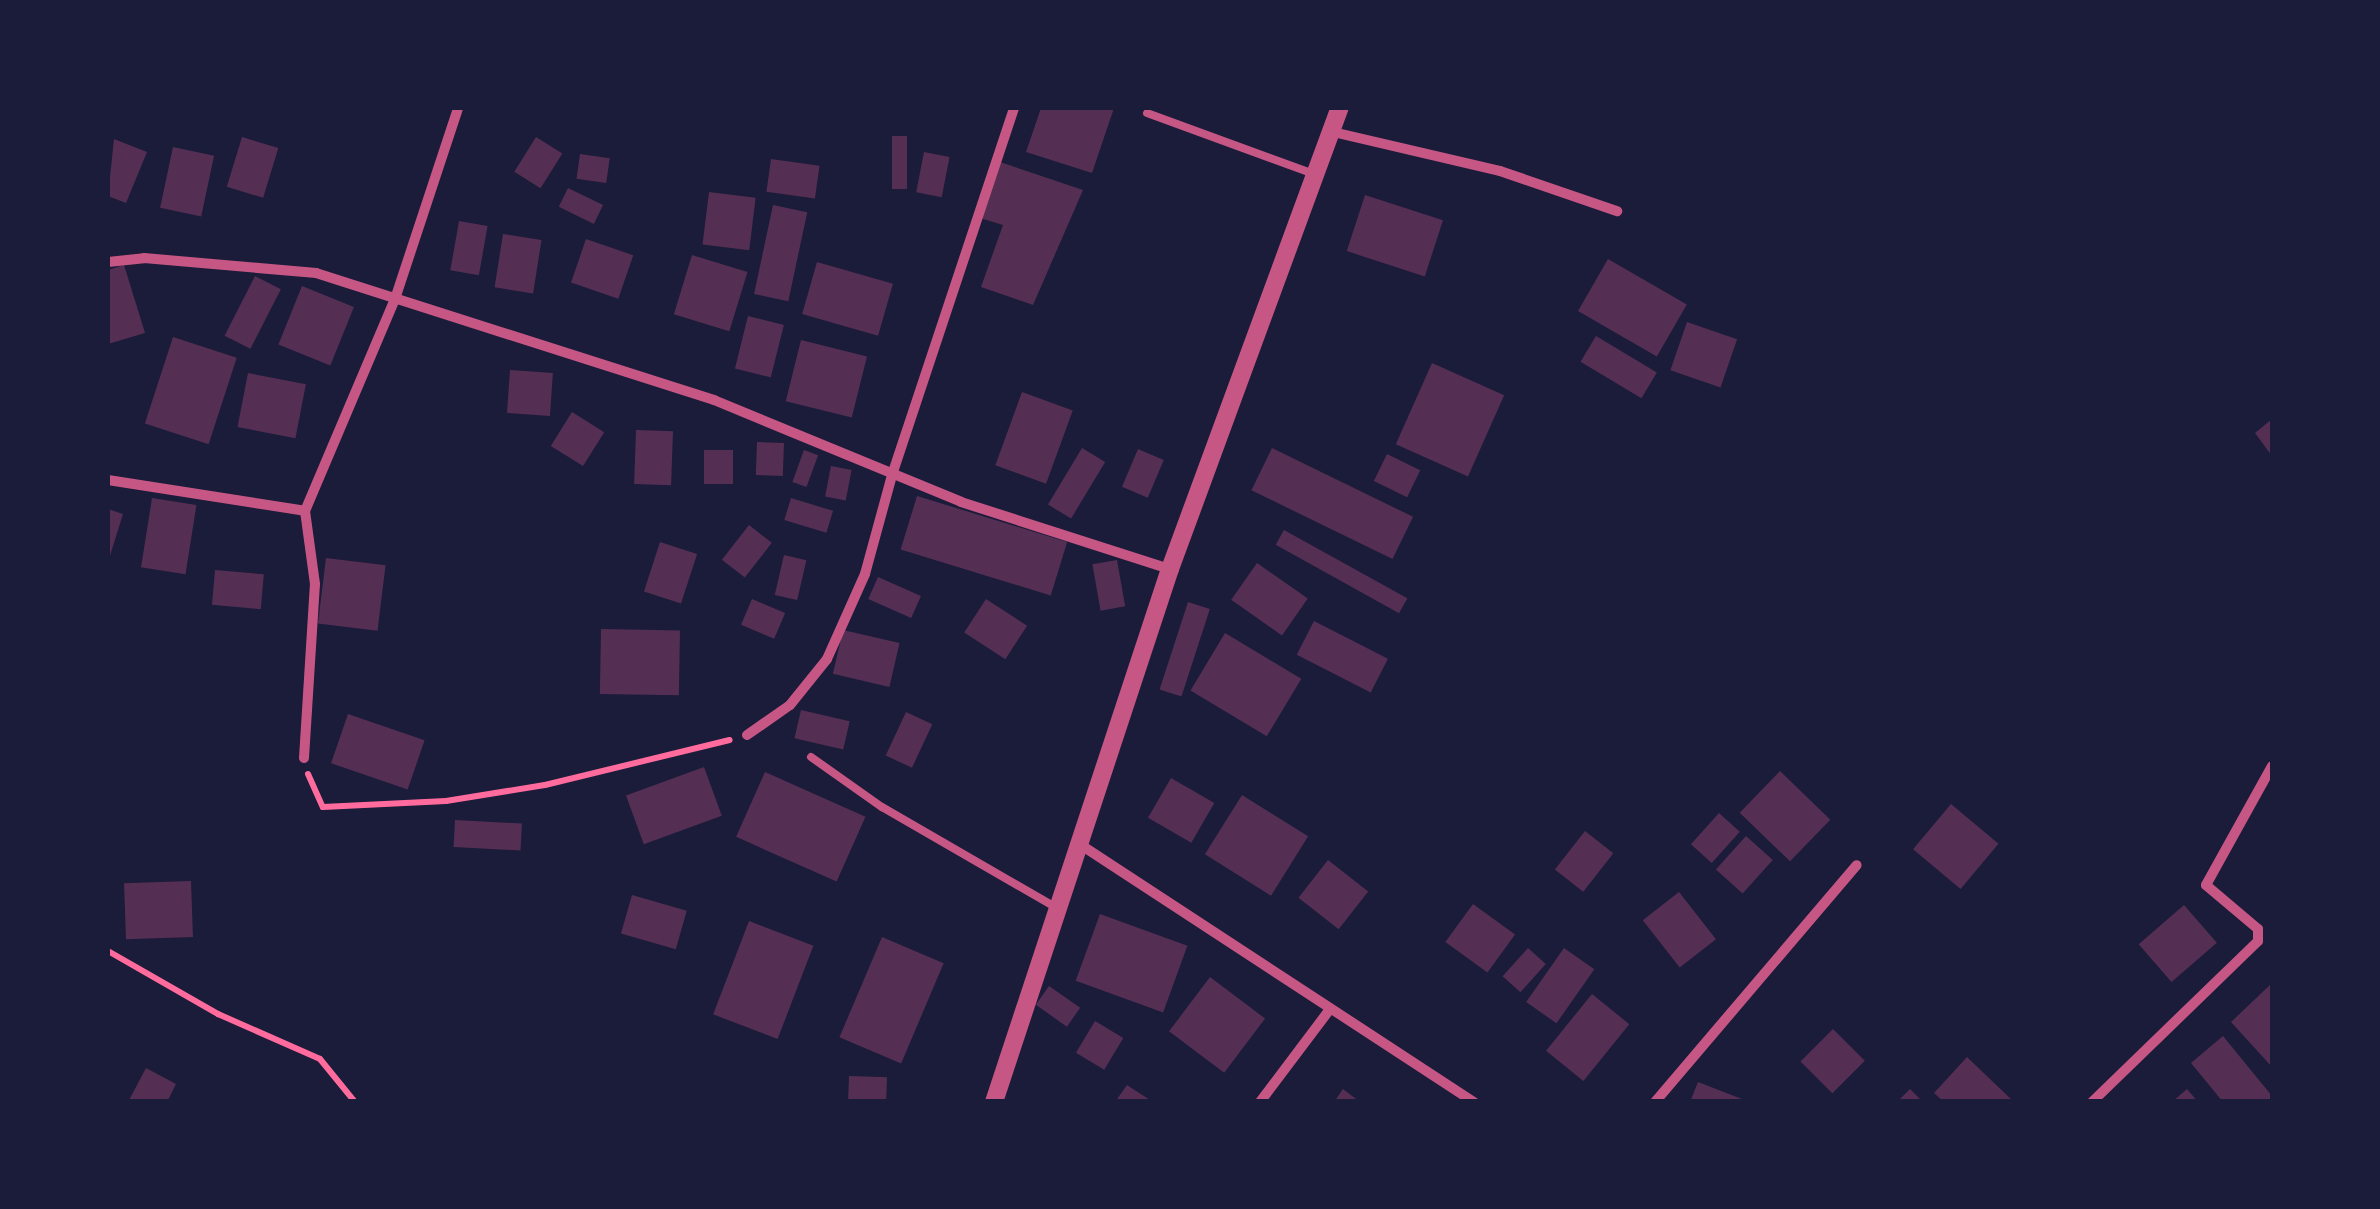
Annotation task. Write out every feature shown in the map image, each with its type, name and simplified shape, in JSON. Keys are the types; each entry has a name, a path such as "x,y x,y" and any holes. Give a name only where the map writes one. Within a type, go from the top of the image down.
{"street":[{"path":"304,758 315,584 305,511 395,299 458,108"},
{"path":"747,735 790,705 827,659 865,574 892,475 1014,108"},
{"path":"994,1102 1170,569 1340,108"},
{"path":"1332,132 1500,171 1618,211"},
{"path":"108,262 144,258 316,273 714,400 892,475 1170,569"},
{"path":"108,480 305,511"},
{"path":"2092,1102 2258,940 2258,929 2206,885 2272,766"},
{"path":"1080,846 1474,1102"},
{"path":"1655,1102 1857,866"},
{"path":"1260,1102 1330,1009"}],"lane":[{"path":"1147,112 1316,175"},
{"path":"811,757 882,806 1059,909"}],"path":[{"path":"304,758 316,802 338,809 545,785 747,735"},
{"path":"108,951 218,1014 320,1059 355,1102"}],"building":[{"path":"1041,108 1114,108 1092,173 1026,152"},
{"path":"892,136 907,136 907,189 892,189"},
{"path":"242,137 278,148 263,198 227,187"},
{"path":"536,137 562,153 541,188 514,172"},
{"path":"114,139 147,152 126,203 108,196"},
{"path":"173,147 214,156 201,216 160,208"},
{"path":"924,152 950,157 942,197 916,192"},
{"path":"580,154 610,158 606,183 577,179"},
{"path":"771,159 820,166 815,198 766,192"},
{"path":"1000,162 1083,190 1033,305 981,287 1003,225 980,218"},
{"path":"568,188 603,205 594,224 559,207"},
{"path":"709,192 756,198 749,250 703,245"},
{"path":"1365,195 1443,220 1425,276 1347,251"},
{"path":"773,205 807,212 788,301 754,294"},
{"path":"459,221 488,226 479,275 450,270"},
{"path":"503,234 542,240 533,293 495,287"},
{"path":"586,239 633,255 618,299 571,282"},
{"path":"692,255 747,272 729,331 674,314"},
{"path":"1608,259 1687,305 1657,356 1578,311"},
{"path":"817,262 893,284 878,336 802,314"},
{"path":"124,265 145,333 108,344 108,270"},
{"path":"255,276 281,289 250,349 225,336"},
{"path":"302,286 354,307 330,365 278,344"},
{"path":"748,316 784,325 771,377 735,368"},
{"path":"1687,322 1737,339 1721,387 1670,370"},
{"path":"1596,336 1657,373 1641,398 1581,362"},
{"path":"173,337 237,358 209,444 145,424"},
{"path":"801,340 867,356 852,418 786,401"},
{"path":"1432,363 1504,395 1468,476 1396,444"},
{"path":"510,370 553,373 550,416 507,413"},
{"path":"248,373 306,384 295,438 238,427"},
{"path":"1022,392 1073,410 1046,484 995,465"},
{"path":"572,412 604,432 583,466 551,446"},
{"path":"2272,419 2272,456 2255,433"},
{"path":"636,430 673,431 671,485 634,484"},
{"path":"757,442 784,443 783,476 756,475"},
{"path":"1082,448 1105,462 1071,518 1048,505"},
{"path":"1272,448 1413,517 1393,559 1251,490"},
{"path":"1138,449 1164,460 1148,498 1122,487"},
{"path":"704,450 733,450 733,484 704,484"},
{"path":"804,450 818,455 806,487 792,482"},
{"path":"1387,454 1420,470 1407,497 1374,481"},
{"path":"831,466 852,470 846,500 825,496"},
{"path":"917,496 1067,542 1051,595 901,550"},
{"path":"152,498 196,505 185,574 141,567"},
{"path":"791,498 833,511 826,533 784,520"},
{"path":"108,509 123,514 108,562"},
{"path":"749,525 772,543 745,578 722,560"},
{"path":"1284,530 1407,598 1399,613 1276,545"},
{"path":"660,542 697,554 681,604 644,591"},
{"path":"784,555 806,560 797,600 775,595"},
{"path":"326,558 386,565 378,631 318,624"},
{"path":"1117,560 1125,606 1101,611 1092,564"},
{"path":"1257,563 1308,599 1282,635 1231,600"},
{"path":"215,570 264,574 261,609 212,605"},
{"path":"878,577 921,596 911,618 868,599"},
{"path":"752,599 785,613 774,639 741,625"},
{"path":"986,599 1027,626 1005,659 964,633"},
{"path":"1188,602 1210,609 1181,697 1160,689"},
{"path":"1314,621 1388,659 1371,693 1297,655"},
{"path":"601,629 680,630 679,695 600,694"},
{"path":"843,630 900,643 889,687 833,674"},
{"path":"1225,633 1301,679 1267,736 1190,690"},
{"path":"801,710 850,721 843,750 794,738"},
{"path":"906,712 932,724 912,768 886,756"},
{"path":"348,714 425,740 408,790 331,763"},
{"path":"704,767 722,816 644,844 626,795"},
{"path":"1780,771 1830,820 1790,861 1740,813"},
{"path":"765,772 865,817 837,882 736,837"},
{"path":"1171,778 1214,803 1191,843 1148,818"},
{"path":"1242,795 1308,836 1271,896 1205,854"},
{"path":"1951,804 1998,844 1961,889 1913,849"},
{"path":"1719,813 1740,832 1712,863 1691,844"},
{"path":"455,820 522,824 520,850 454,847"},
{"path":"1585,831 1613,853 1583,892 1555,870"},
{"path":"1746,836 1773,860 1743,894 1716,869"},
{"path":"1328,860 1368,891 1339,929 1298,898"},
{"path":"191,881 193,937 126,939 124,883"},
{"path":"1679,892 1716,939 1680,968 1643,920"},
{"path":"632,895 687,911 676,949 621,933"},
{"path":"1473,904 1515,935 1487,973 1445,942"},
{"path":"2184,905 2217,943 2172,982 2139,944"},
{"path":"1100,914 1187,946 1163,1013 1076,981"},
{"path":"749,921 813,946 778,1039 713,1014"},
{"path":"882,937 944,963 901,1064 839,1037"},
{"path":"1528,948 1546,964 1520,992 1503,976"},
{"path":"1564,948 1594,969 1556,1023 1526,1002"},
{"path":"1210,977 1265,1019 1224,1073 1169,1031"},
{"path":"2272,983 2272,1067 2231,1022"},
{"path":"1049,986 1080,1008 1067,1027 1036,1005"},
{"path":"1592,994 1629,1024 1583,1081 1546,1051"},
{"path":"1095,1021 1123,1038 1104,1070 1076,1053"},
{"path":"1833,1029 1865,1061 1832,1093 1800,1062"},
{"path":"2223,1036 2272,1096 2268,1102 2223,1102 2191,1063"},
{"path":"1967,1057 2014,1102 1944,1102 1934,1093"},
{"path":"146,1068 176,1084 167,1102 128,1102"},
{"path":"849,1076 887,1077 886,1102 848,1102"},
{"path":"1698,1082 1747,1101 1690,1102"},
{"path":"1127,1085 1153,1102 1115,1102"},
{"path":"1343,1089 1360,1102 1334,1102"},
{"path":"1910,1089 1923,1102 1897,1102"},
{"path":"2187,1089 2198,1102 2172,1102"}]}
